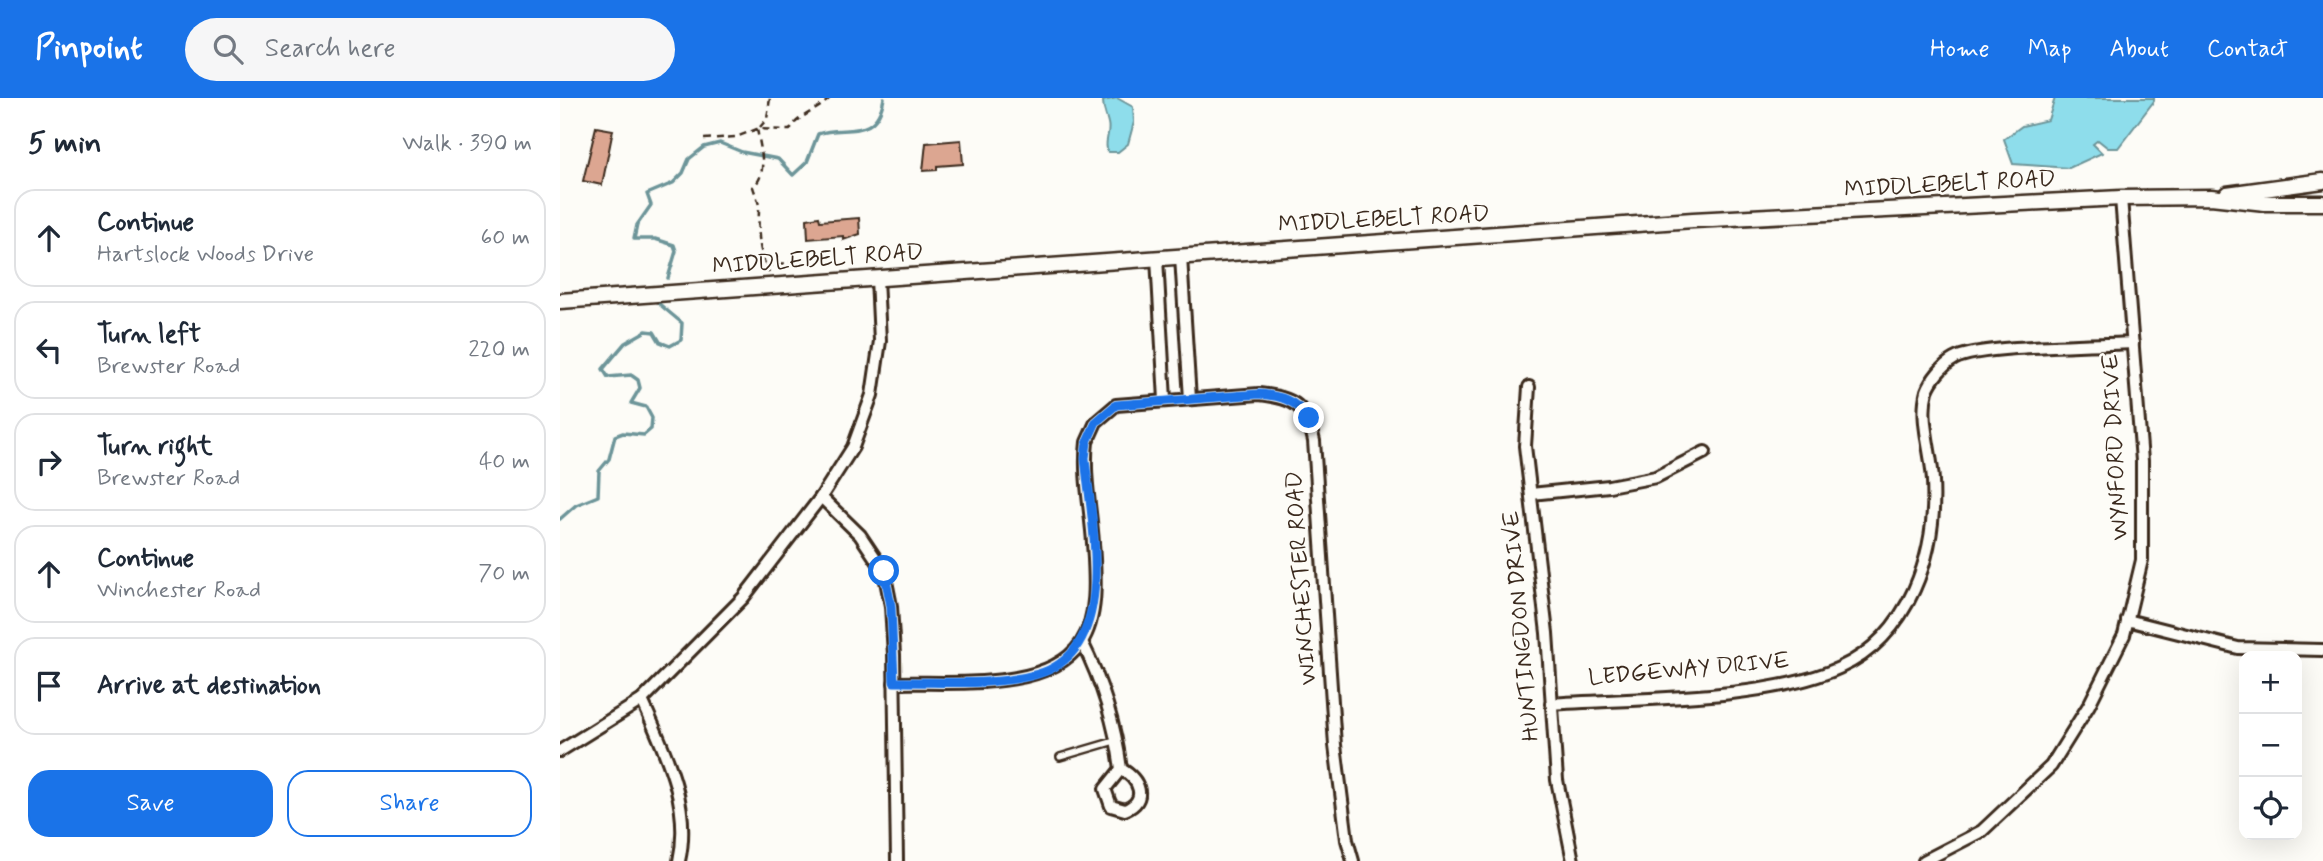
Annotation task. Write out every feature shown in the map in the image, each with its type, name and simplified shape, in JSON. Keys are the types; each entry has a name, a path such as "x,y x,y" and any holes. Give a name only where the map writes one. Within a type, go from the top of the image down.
{"street":[{"name":"MIDDLEBELT ROAD","path":"2211,197 2323,181"},
{"name":"MIDDLEBELT ROAD","path":"560,301 1693,220 2121,198 2211,197 2265,203 2323,203"},
{"name":"WYNFORD DRIVE","path":"1924,861 1982,831 2051,766 2089,705 2124,635 2142,560 2142,461 2121,198"},
{"path":"1181,257 1191,399"},
{"path":"1157,258 1171,400"},
{"path":"560,751 642,700 743,598 821,497 853,447 872,395 880,341 877,278"},
{"name":"LEDGEWAY DRIVE","path":"1551,704 1739,691 1795,684 1841,667 1885,635 1912,599 1916,588 1930,542 1933,512 1933,479 1926,415 1927,393 1933,379 1954,358 1980,352 2133,343"},
{"name":"HUNTINGDON DRIVE","path":"1529,387 1525,446 1557,780 1573,861"},
{"name":"WINCHESTER ROAD","path":"1082,642 1095,598 1085,458 1087,442 1096,422 1116,405 1259,394 1281,396 1296,403 1309,418 1314,441 1335,746 1347,840 1353,861"},
{"path":"1531,494 1609,486 1656,477 1705,452"},
{"path":"821,497 860,535 884,571 891,606 897,861"},
{"path":"2127,620 2238,648 2323,650"},
{"path":"894,682 1014,679 1041,673 1069,657 1082,642 1100,679 1118,740 1121,769"},
{"path":"642,700 672,768 679,798 679,861"}],"lane":[{"path":"1060,757 1118,740"}],"path":[{"path":"770,98 767,119 758,129 763,164 759,183 753,187 760,210 757,217 759,248 773,286"},
{"path":"704,139 736,137 758,129 790,130 792,124 817,111 830,98"},
{"path":"766,266 793,262"}],"water":[{"path":"1117,98 1133,107 1134,122 1128,144 1118,152 1108,152 1106,145 1109,127 1103,101"},
{"path":"2055,98 2154,98 2154,101 2118,148 2108,148 2098,140 2093,144 2102,153 2069,168 2013,164 2004,139 2022,126 2048,120"}],"building":[{"path":"596,127 613,130 602,185 583,181"},
{"path":"961,140 963,164 937,166 937,170 923,171 926,143"},
{"path":"819,217 820,221 859,218 860,234 843,240 843,236 808,239 807,219"}],"waterway":[{"path":"668,278 676,251 674,245 655,239 634,239 637,225 651,205 647,194 673,183 683,173 689,159 704,147 720,143 742,152 778,159 793,175 807,162 818,134 866,127 880,112 884,98"},
{"path":"560,519 576,505 598,496 599,471 609,459 615,436 623,433 644,435 651,429 652,418 646,407 631,403 640,388 638,380 631,375 608,377 603,369 625,343 646,331 654,332 660,342 670,346 681,340 682,323 658,303"}],"route":[{"path":"884,571 891,606 894,682 1014,679 1041,673 1069,657 1082,642 1095,598 1085,458 1087,442 1096,422 1116,405 1259,394 1281,396 1296,403 1309,418"}]}
